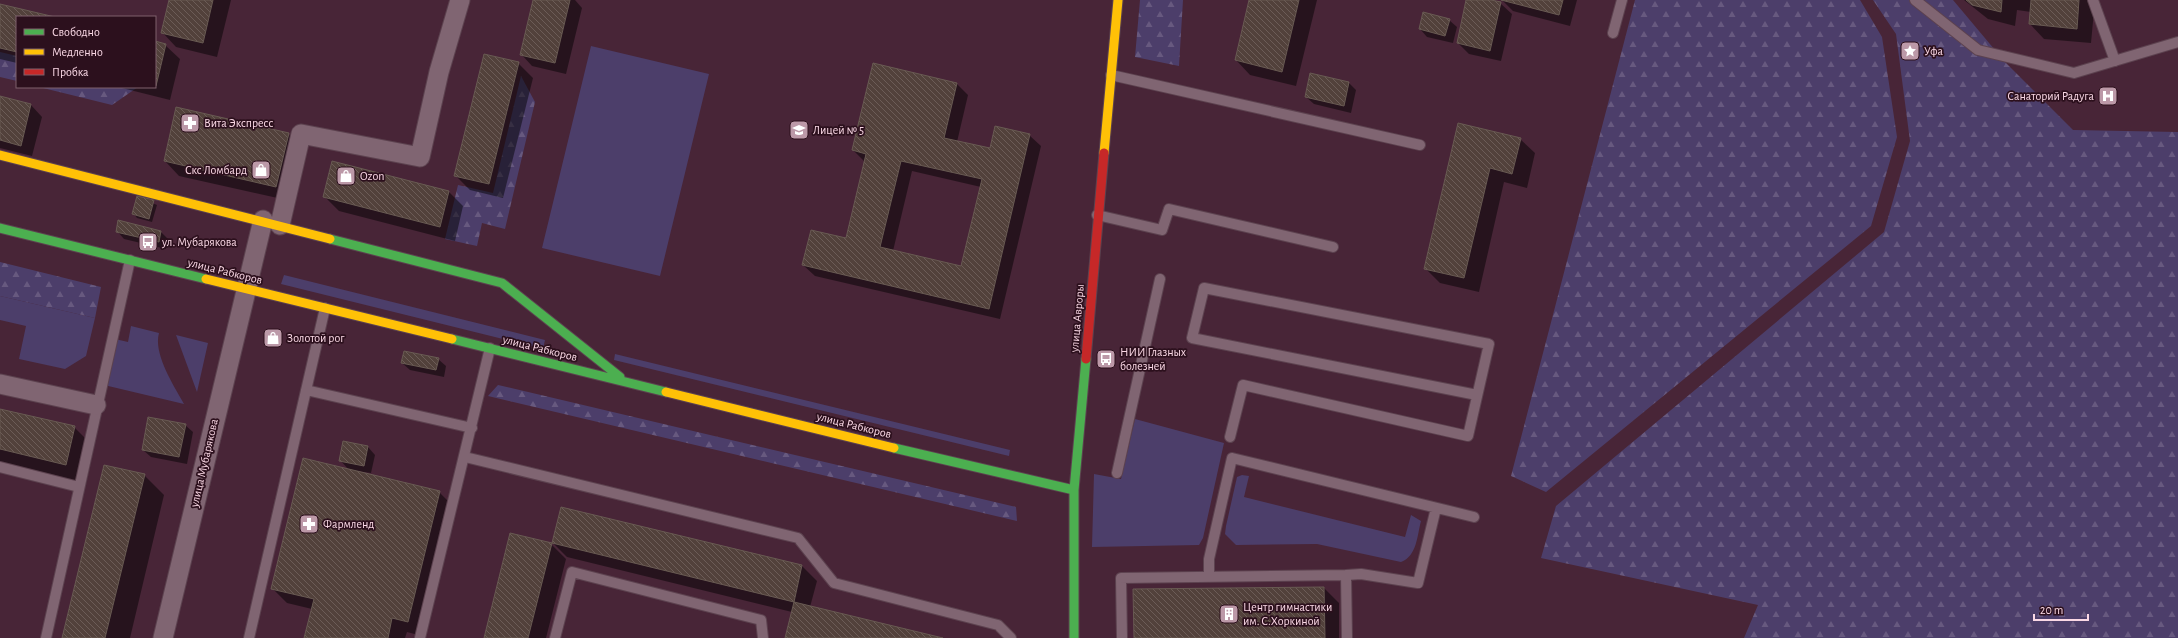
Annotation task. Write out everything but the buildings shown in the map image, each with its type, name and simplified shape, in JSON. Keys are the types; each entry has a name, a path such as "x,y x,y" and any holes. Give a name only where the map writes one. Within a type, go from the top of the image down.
{"street":[{"name":"улица Мубарякова","path":"164,638 245,288 271,223 301,134 420,157 439,72 460,0"},
{"name":"улица Авроры","path":"1074,638 1074,490 1097,216 1118,0"},
{"path":"0,155 502,283 626,382"},
{"name":"улица Рабкоров","path":"0,228 1030,481 1074,490"},
{"path":"0,384 96,405"}],"lane":[{"path":"1613,33 1622,0"},
{"path":"1915,0 1978,50 2074,73 2178,42"},
{"path":"2093,0 2116,61"},
{"path":"1111,75 1420,145"},
{"path":"1097,216 1162,230 1169,209 1333,247"},
{"path":"46,638 96,405 130,260"},
{"path":"1117,473 1160,279"},
{"path":"1230,437 1243,385 1468,436 1489,344 1204,288 1192,338 1477,395"},
{"path":"249,638 325,308"},
{"path":"420,638 472,428 490,348"},
{"path":"306,390 472,428"},
{"path":"465,457 798,538 834,583 998,625 1011,638"},
{"path":"1209,577 1209,559 1232,458 1474,517"},
{"path":"0,468 79,487"},
{"path":"1122,638 1121,578 1361,574 1418,583 1436,508"},
{"path":"555,638 572,572 761,620 763,638"},
{"path":"1346,575 1347,638"}],"green space":[{"path":"1140,0 1183,0 1179,66 1135,57"},
{"path":"1635,0 1860,0 1882,37 1897,137 1871,226 1546,492 1511,476"},
{"path":"1873,0 1953,0 2005,62 2073,130 2178,132 2178,638 1744,638 1758,605 1541,558 1556,506 1884,232 1910,141 1896,34"},
{"path":"591,46 709,74 660,276 542,248"},
{"path":"0,52 16,56 16,81 0,77"},
{"path":"521,76 535,102 505,229 482,223 477,246 445,239 458,185 493,193"},
{"path":"43,88 137,88 112,105"},
{"path":"0,262 101,287 95,318 0,296"},
{"path":"284,275 545,340 543,349 281,284"},
{"path":"0,296 95,318 86,356 65,369 19,359 26,326 0,320"},
{"path":"131,326 159,333 159,350 162,360 170,379 184,404 104,385 115,339 128,342"},
{"path":"176,335 208,343 197,392"},
{"path":"615,354 1010,450 1009,456 614,360"},
{"path":"498,385 1016,507 1017,521 488,396"},
{"path":"1135,419 1224,443 1203,538 1199,545 1092,547 1094,474 1121,479"},
{"path":"1242,475 1249,476 1244,497 1405,537 1411,515 1421,521 1416,545 1410,555 1401,562 1317,544 1236,545 1225,534 1237,477"}],"traffic: fast":[{"path":"0,228 206,279"},
{"path":"330,239 502,283 620,377"},
{"path":"452,339 666,392"},
{"path":"1074,638 1074,490 1086,359"},
{"path":"894,448 1074,490"}],"traffic: slow":[{"path":"1104,153 1118,0"},
{"path":"0,155 330,239"},
{"path":"206,279 452,339"},
{"path":"666,392 894,448"}],"traffic: jam":[{"path":"1086,359 1104,153"}],"place":[{"name":"Уфа","path":"1910,51"},
{"name":"Санаторий Радуга","path":"2108,96"},
{"name":"Вита Экспресс","path":"190,123"},
{"name":"Лицей № 5","path":"799,130"},
{"name":"Скс Ломбард","path":"261,170"},
{"name":"Ozon","path":"346,176"},
{"name":"ул. Мубарякова","path":"148,242"},
{"name":"Золотой рог","path":"273,338"},
{"name":"НИИ Глазных болезней","path":"1106,359"},
{"name":"Фармленд","path":"309,524"},
{"name":"Центр гимнастики им. С.Хоркиной","path":"1229,614"}]}
